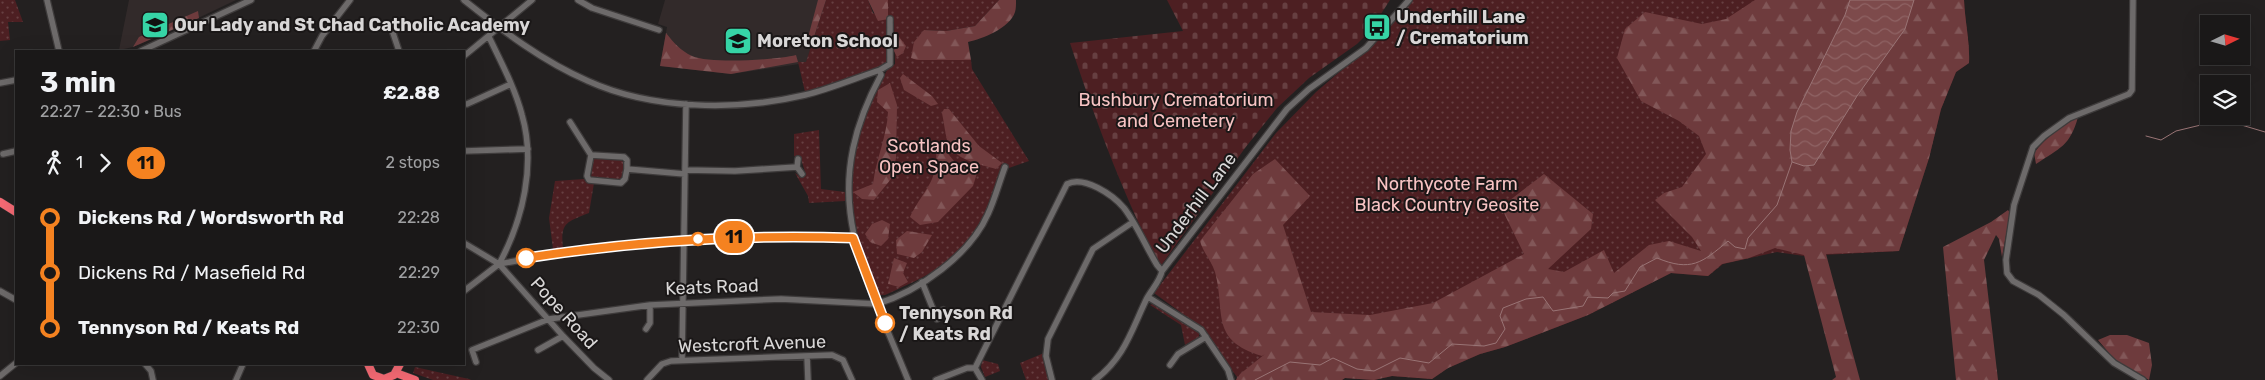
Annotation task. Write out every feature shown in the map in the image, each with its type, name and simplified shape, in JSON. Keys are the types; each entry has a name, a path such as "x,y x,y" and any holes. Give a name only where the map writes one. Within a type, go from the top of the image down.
{"highway":[{"path":"0,202 15,211"},
{"path":"368,365 375,378 387,379 396,374 400,365"},
{"path":"401,365 412,379"},
{"path":"396,374 412,379"}],"street":[{"path":"47,0 58,50"},
{"path":"143,50 251,0"},
{"path":"315,50 322,36 350,0"},
{"path":"464,0 499,28 553,64 589,82 646,98 686,104 738,105 770,102 806,95 880,70 890,64 890,19"},
{"path":"465,55 532,0"},
{"path":"578,0 592,8 659,30"},
{"name":"Underhill Lane","path":"1095,380 1120,355 1162,271 1282,114 1308,89 1366,48 1409,0"},
{"path":"2133,0 2132,90 2128,94 2069,118 2044,136 2033,147 2014,204 2006,260 2007,274 2013,281 2039,295 2064,315 2114,363 2143,380"},
{"path":"393,33 399,50"},
{"path":"489,37 511,84 523,116 528,149 524,197 518,218 499,264"},
{"path":"880,70 881,75 857,128 849,163 847,200 853,238 908,380"},
{"path":"0,83 15,80"},
{"path":"466,104 511,84"},
{"path":"682,360 686,104"},
{"path":"570,122 591,155 587,176 592,181 621,184 625,179 627,168 627,160 624,157 591,155"},
{"path":"465,151 528,149"},
{"path":"3,154 15,151"},
{"path":"798,159 797,167 802,174"},
{"path":"627,168 685,172 797,167"},
{"path":"877,304 897,296 922,282 956,258 988,216 1005,167"},
{"path":"974,368 1067,184 1080,180 1097,188 1123,208 1162,271"},
{"path":"1052,380 1046,356 1048,340 1093,249 1133,222"},
{"path":"465,290 499,264 588,248 752,236 853,238"},
{"name":"Pope Road","path":"465,244 499,264 563,336 594,368 609,380"},
{"path":"922,282 936,316 943,310"},
{"path":"0,291 15,299"},
{"path":"1148,297 1196,326 1206,337 1228,370 1231,380"},
{"name":"Keats Road","path":"476,362 472,350 549,319 682,302 781,299 877,304"},
{"path":"646,329 650,323 650,305"},
{"path":"538,350 563,336"},
{"path":"1170,366 1178,354 1206,337"},
{"name":"Westcroft Avenue","path":"646,380 662,364 682,360 832,355 840,358 847,365 852,380"},
{"path":"807,356 808,380"},
{"path":"4,380 0,377 15,364"},
{"path":"146,365 151,371 153,380"},
{"path":"236,380 243,365"},
{"path":"936,380 967,368 974,368"},
{"path":"974,368 982,380"}],"shaded area":[{"name":"Our Lady and St Chad Catholic Academy","path":"129,0 236,0 133,47 119,50"},
{"name":"Moreton School","path":"665,0 826,0 806,63 731,74 660,66 667,27 658,24"}],"green space":[{"path":"0,0 15,0 23,22 8,22 10,40 0,41"},
{"path":"818,0 826,0 810,49 806,45"},
{"path":"826,0 868,0 873,13 888,19 889,64 805,92 798,62 806,62"},
{"path":"868,0 888,0 888,19 878,21"},
{"name":"Scotlands Open Space","path":"888,0 999,0 975,26 946,31 924,30 917,60 971,60 972,69 1029,161 1009,168 1002,164 995,190 979,227 972,239 953,258 912,283 885,295 877,295 861,257 852,214 851,192 855,150 863,122 887,70 895,64 894,20 888,19"},
{"path":"999,0 1016,0 1015,12 1008,23 1002,28 968,42 971,60 917,60 911,58 914,42 924,30 946,31 975,26"},
{"name":"Bushbury Crematorium and Cemetery","path":"1167,0 1390,0 1370,31 1357,44 1309,78 1277,108 1245,148 1160,267 1110,156 1070,43 1183,31"},
{"name":"Northycote Farm Black Country Geosite","path":"1410,0 1964,0 1969,63 1956,72 1941,109 1929,158 1899,251 1804,256 1777,252 1723,264 1708,276 1671,273 1588,315 1505,347 1480,354 1448,368 1432,379 1392,376 1374,380 1345,378 1342,380 1236,380 1237,377 1198,325 1154,293 1276,133 1316,92 1378,39"},
{"path":"1755,0 1964,0 1969,63 1956,72 1941,109 1929,158 1899,251 1826,254 1860,380 1832,380 1836,377 1804,255 1775,248 1749,258 1722,264 1708,276 1671,273 1588,315 1505,347 1480,354 1448,368 1432,379 1392,376 1374,380 1345,378 1342,380 1236,380 1240,374 1265,354 1262,356 1245,349 1234,342 1227,333 1223,323 1215,272 1200,241 1253,174 1275,159 1310,196 1283,225 1311,312 1370,315 1433,303 1524,254 1501,207 1544,174 1593,214 1591,229 1548,269 1564,272 1604,250 1614,273 1649,245 1669,241 1701,251 1692,237 1655,200 1664,193 1682,187 1706,154 1699,136 1679,121 1641,101 1617,58 1625,29 1645,12 1702,24 1726,19"},
{"path":"198,11 199,18 133,47 139,37"},
{"path":"666,33 684,52 701,58 728,61 796,55 798,62 731,74 660,66"},
{"path":"897,34 906,46 903,53 897,57 894,51"},
{"path":"903,74 932,96 938,104 931,106 904,90 900,78"},
{"path":"890,83 897,105 896,158 891,179 874,200 862,199 853,192 873,184 886,130 888,112 877,102 878,90"},
{"path":"944,109 949,109 979,146 1002,163 996,169 960,157 950,147 942,113"},
{"path":"2078,117 2068,140 2058,150 2036,164 2034,153 2039,147 2054,133"},
{"path":"819,130 821,189 845,192 845,201 809,203 808,196 795,173 801,177 805,172 801,159 794,156 794,134"},
{"path":"941,145 958,166 978,170 973,186 938,222 920,225 910,217 929,186 935,170 936,150"},
{"path":"593,157 621,159 625,165 621,180 591,177"},
{"path":"584,179 594,183 589,213 567,224 564,228 562,239 563,248 553,249 549,218 555,181"},
{"path":"2008,210 2010,213 2002,257 1999,239 1996,235 1984,260 1998,380 1956,380 1943,247 1991,222"},
{"path":"882,220 890,224 888,239 881,246 870,242 865,234 872,224"},
{"path":"907,231 932,235 922,252 914,258 897,254 896,240"},
{"path":"894,258 907,263 903,273 908,282 899,287 888,284"},
{"path":"1155,303 1199,333 1199,337 1185,345 1181,325 1150,305"},
{"path":"2110,335 2127,335 2149,343 2152,365 2149,380 2115,360 2098,340"},
{"path":"1044,353 1050,380 1026,380 1020,363"},
{"path":"982,360 998,364 1000,371 985,377 981,367"},
{"path":"415,367 471,380 433,380 413,373"}],"water":[{"path":"1850,0 1914,0 1905,29 1857,96 1814,165 1804,166 1792,162 1790,150 1791,131 1797,112 1845,15"}],"waterway":[{"path":"2146,136 2161,140 2176,131 2201,125"},
{"path":"2241,125 2265,132"},
{"path":"1255,380 1290,362 1320,365 1333,358 1357,369 1374,371 1400,358 1429,363 1452,344 1484,346 1496,343 1505,329 1500,316 1503,308 1526,299 1543,297 1553,311 1583,306 1588,297 1608,298 1613,293 1625,291 1640,267 1657,258 1688,265 1703,260 1728,241 1735,247 1745,249 1748,238 1777,205 1792,162"}],"bus line":[{"name":"11","path":"526,258 588,248 684,240 752,236 853,238 885,323"}],"place":[{"name":"Our Lady and St Chad Catholic Academy","path":"155,25"},
{"name":"Underhill Lane / Crematorium","path":"1377,27"},
{"name":"Moreton School","path":"738,41"},
{"name":"Tennyson Rd / Keats Rd","path":"885,323"}]}
